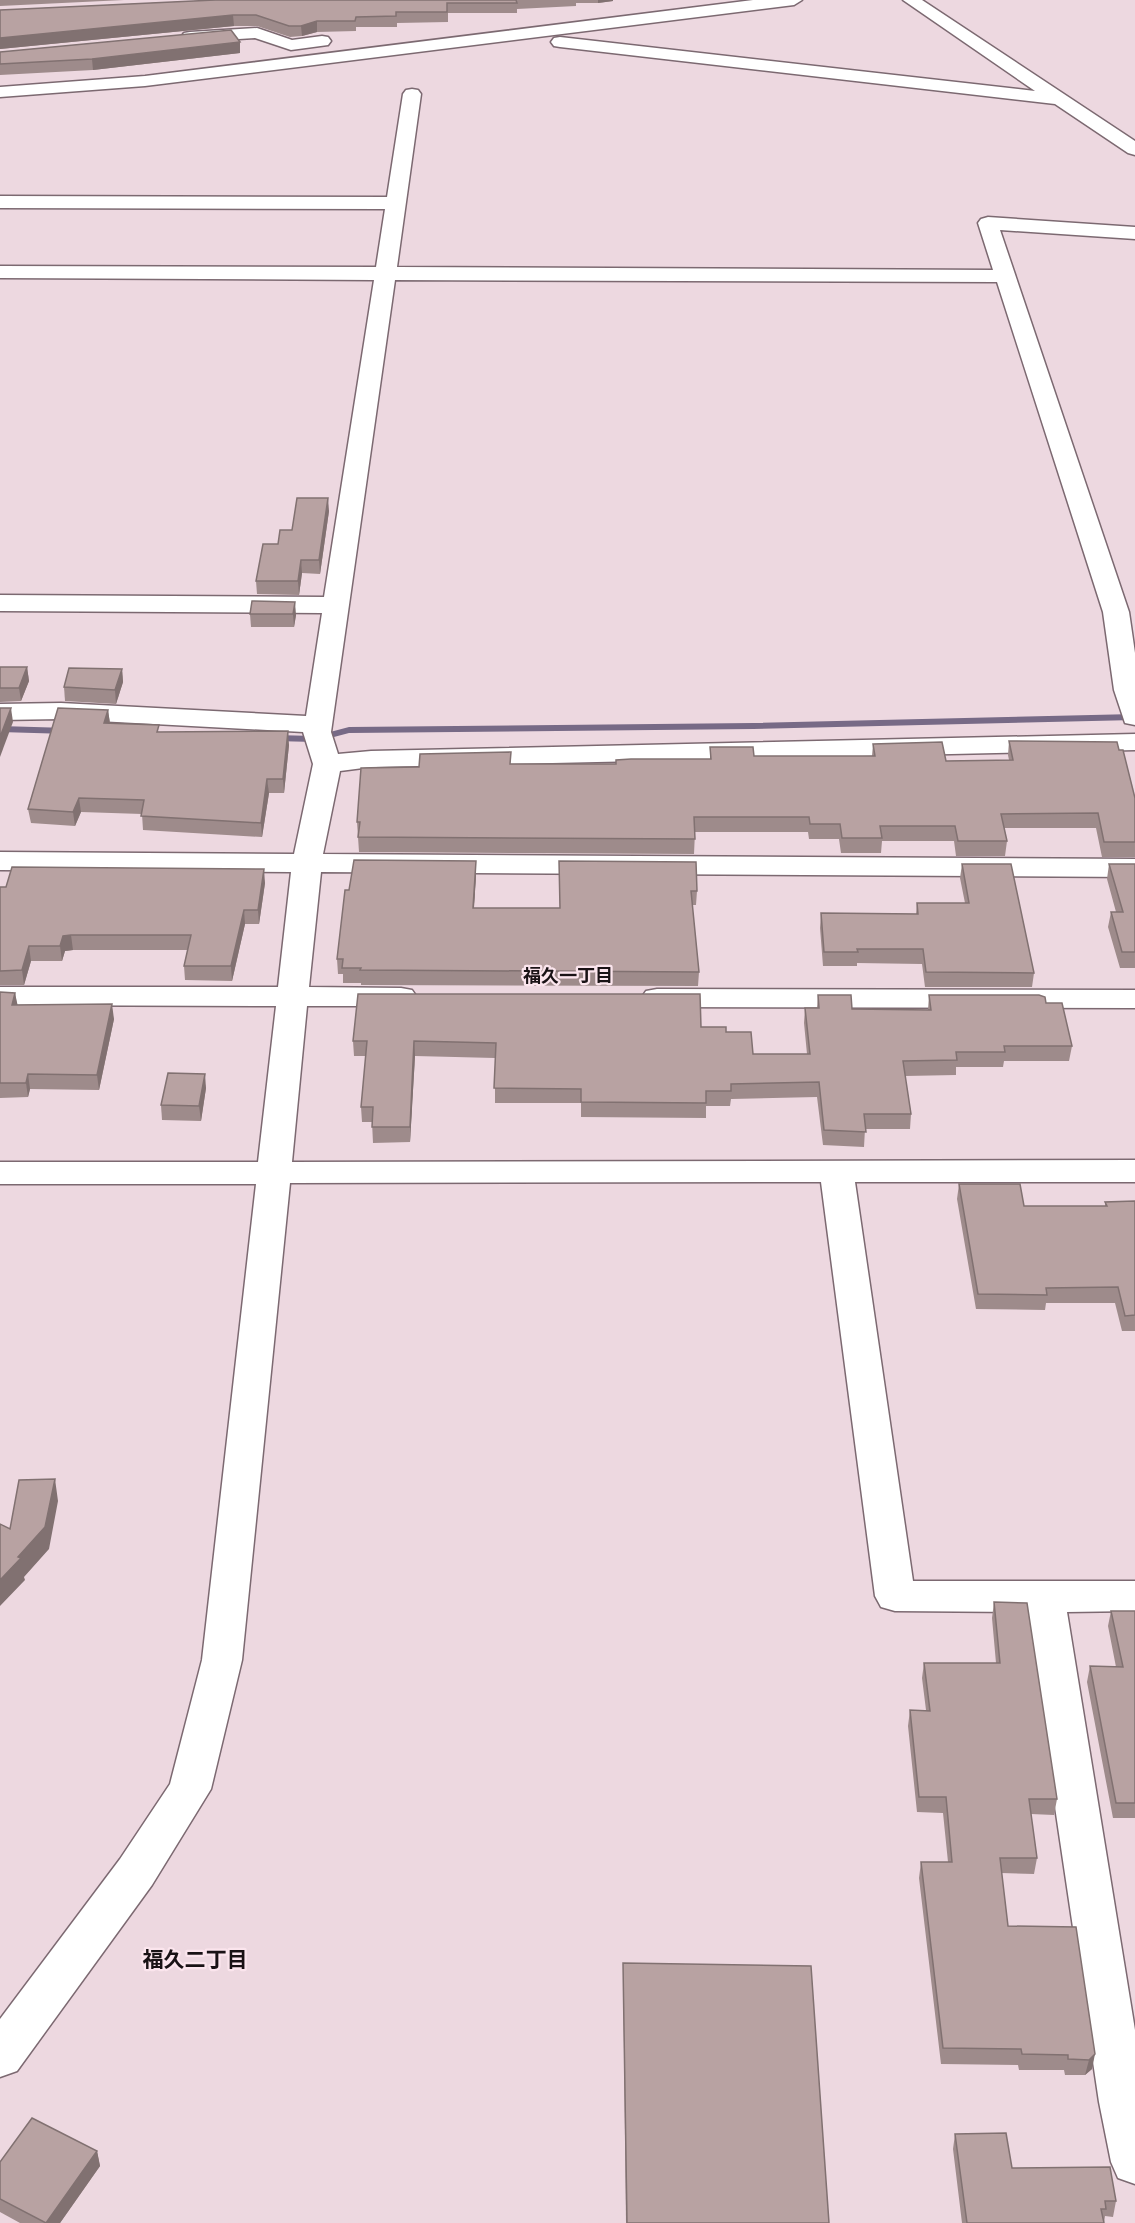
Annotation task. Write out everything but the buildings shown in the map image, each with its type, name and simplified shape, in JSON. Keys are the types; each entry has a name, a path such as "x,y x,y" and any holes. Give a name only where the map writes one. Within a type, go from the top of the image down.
{"street":[{"path":"0,92 145,81 785,0"},
{"path":"910,0 1135,149"},
{"path":"256,11 257,33"},
{"path":"169,39 257,33 291,45 334,40"},
{"path":"507,36 1059,99"},
{"path":"0,2056 136,1872 190,1789 222,1660 272,1174 336,605 412,94"},
{"path":"0,202 396,203"},
{"path":"1135,233 988,223 1116,612 1127,690 1135,717"},
{"path":"0,272 1006,276"},
{"path":"0,603 336,605"},
{"path":"0,712 61,711 322,744 371,759 1135,742"},
{"path":"0,861 1135,868"},
{"path":"0,996 435,997"},
{"path":"625,998 1135,999"},
{"path":"0,1173 1135,1171"},
{"path":"836,1172 895,1596 1135,1596"},
{"path":"1044,1597 1129,2102 1135,2162"}],"waterway":[{"path":"274,738 315,739 349,730 753,726 1135,717"},
{"path":"0,729 68,731"}],"district":[{"name":"福久一丁目","path":"568,976"},
{"name":"福久二丁目","path":"195,1960"}]}
